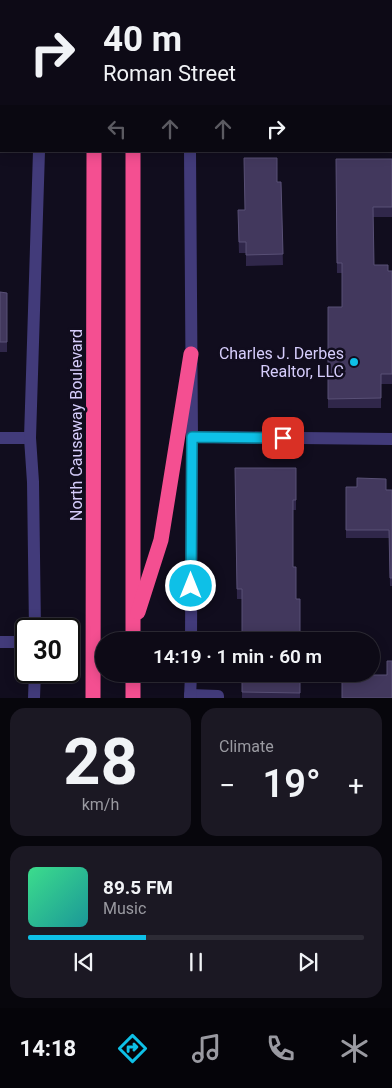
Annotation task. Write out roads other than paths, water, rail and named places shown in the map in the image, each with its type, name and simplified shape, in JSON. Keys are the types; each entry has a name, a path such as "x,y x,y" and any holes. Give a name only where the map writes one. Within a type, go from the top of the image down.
{"highway":[{"name":"North Causeway Boulevard","path":"93,698 94,152"},
{"path":"133,152 133,632"},
{"path":"133,625 161,540 191,354"},
{"path":"133,682 133,698"}],"street":[{"path":"35,618 33,482 30,438 39,152"},
{"path":"190,152 191,632"},
{"path":"192,437 392,440"},
{"path":"0,438 30,438"},
{"path":"0,642 15,642"},
{"path":"190,682 190,696 218,696 218,698"},
{"path":"34,698 35,683"}],"place":[{"name":"Charles J. Derbes Realtor, LLC","path":"354,362"}]}
